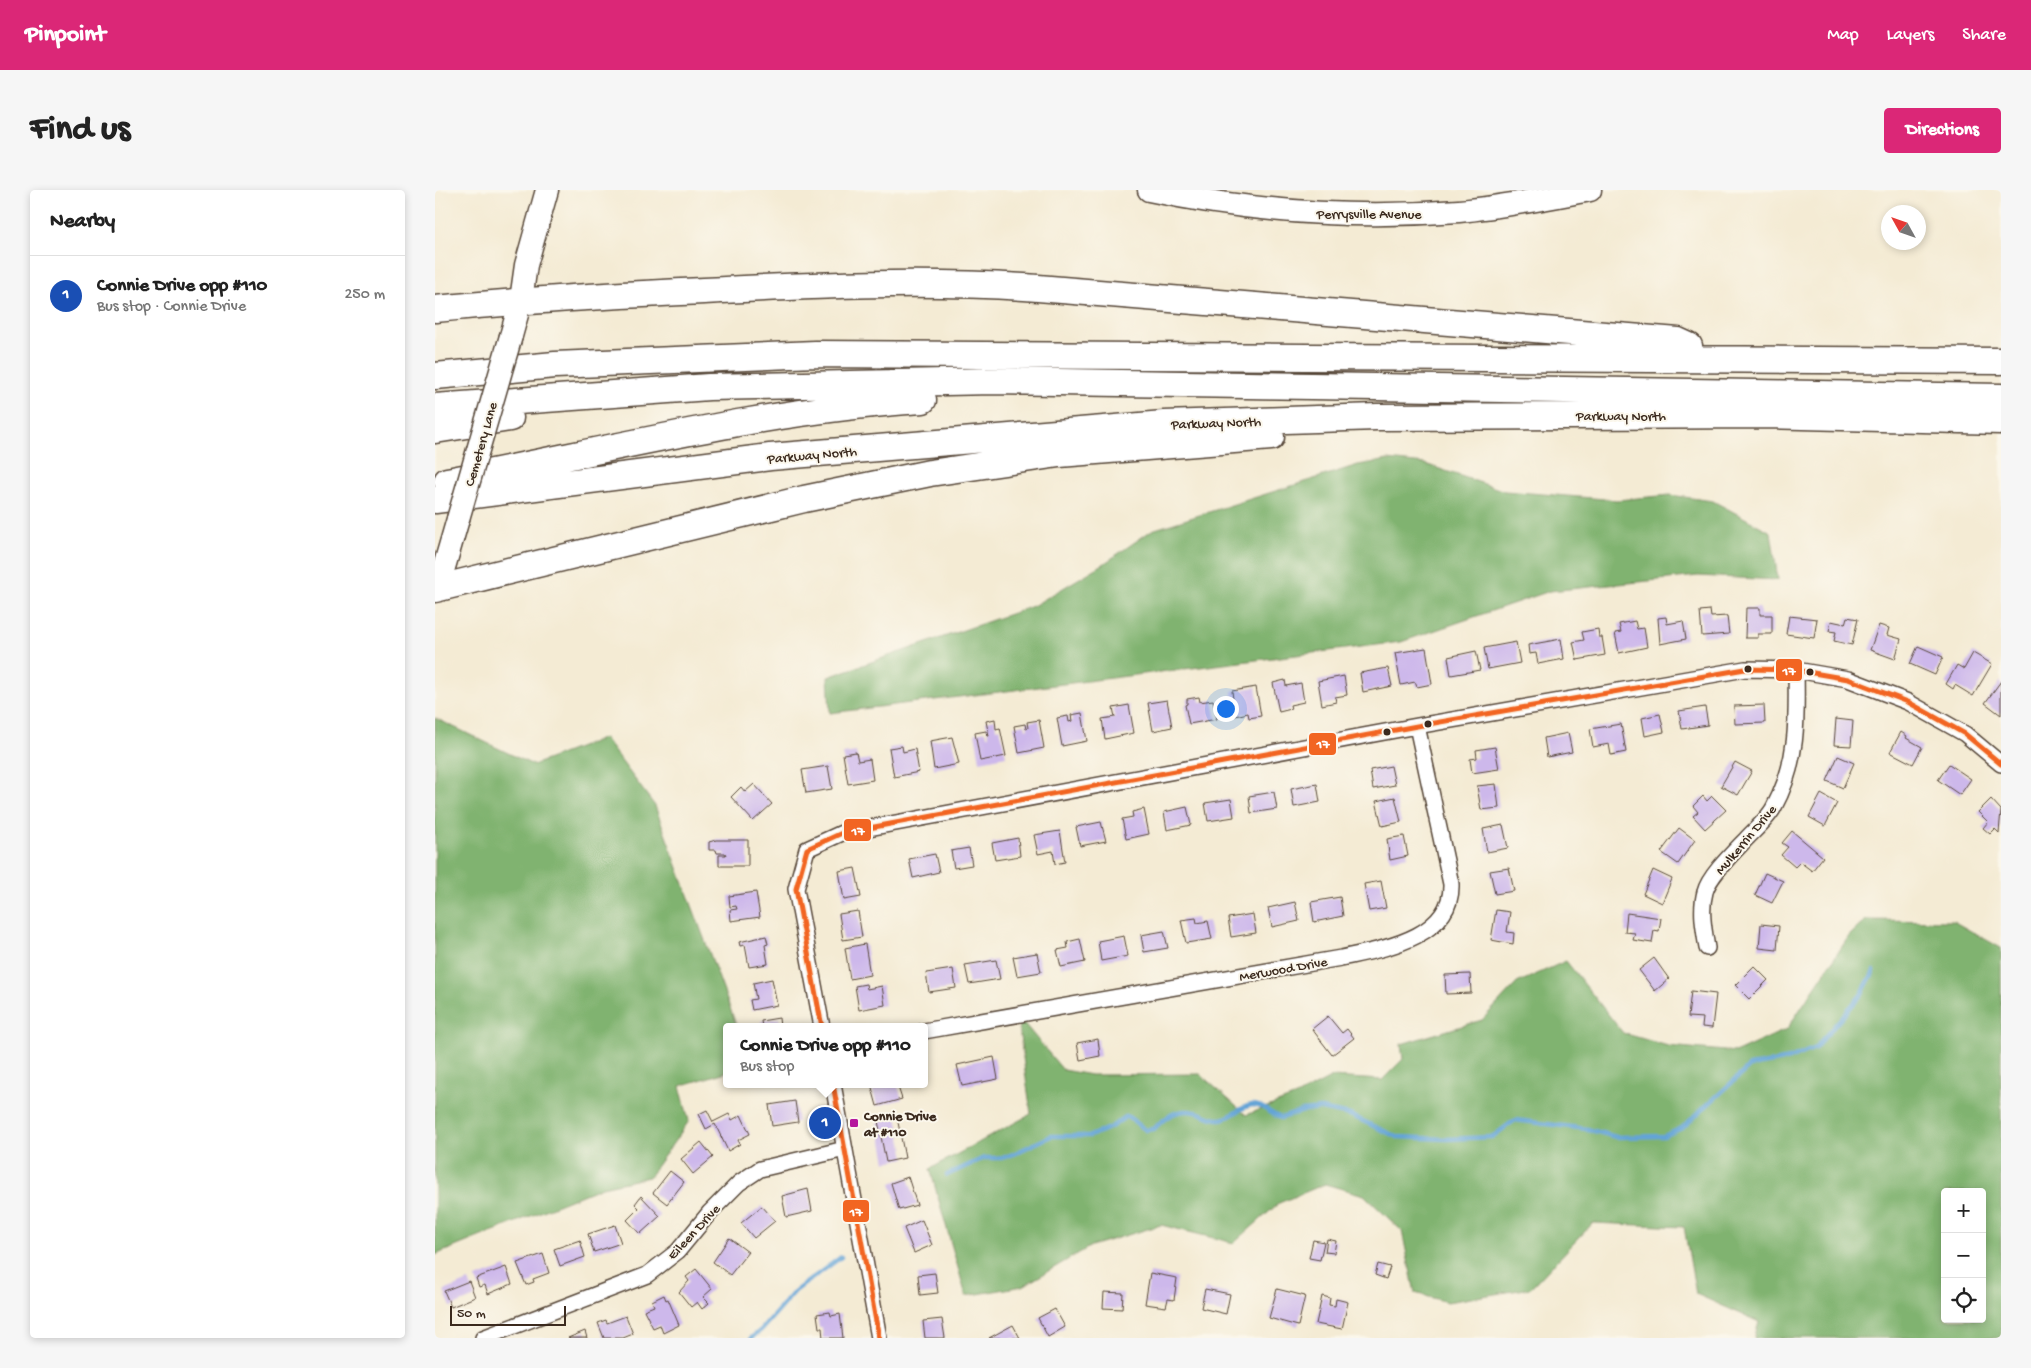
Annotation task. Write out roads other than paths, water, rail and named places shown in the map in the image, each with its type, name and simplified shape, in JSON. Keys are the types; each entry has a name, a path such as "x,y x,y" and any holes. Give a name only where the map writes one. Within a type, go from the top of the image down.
{"highway":[{"path":"435,309 521,300 831,284 932,282 983,284 1678,341 1720,358"},
{"path":"435,376 555,365 805,355 1720,358 2001,361"},
{"path":"435,407 709,387 993,381 2001,397"},
{"path":"435,430 565,411 844,385"},
{"path":"435,484 717,426 826,408 870,403 1025,395 1144,393 1696,391"},
{"name":"Parkway North","path":"435,500 770,458 1165,424 1377,417 1767,415 2001,421"},
{"path":"437,589 804,499 995,463 1132,447 1571,416"}],"main road":[{"name":"Cemetery Lane","path":"437,589 521,300 525,265 547,190"},
{"name":"Cemetery Lane","path":"521,300 540,269 563,190"},
{"name":"Perrysville Avenue","path":"1149,190 1245,207 1369,215 1460,211 1590,190"}],"street":[{"path":"821,1023 796,889 807,849 842,833 1417,726 1745,668 1797,670 1848,679 1908,702 1965,734 2001,764"},
{"name":"Mulkerrin Drive","path":"1707,948 1702,916 1705,891 1724,863 1773,809 1787,781 1795,753 1797,670"},
{"name":"Merwood Drive","path":"928,1030 1341,958 1389,946 1421,932 1438,920 1445,912 1451,894 1417,726"},
{"path":"834,1088 879,1338"},
{"name":"Eileen Drive","path":"483,1338 647,1275 678,1251 710,1212 739,1182 760,1169 845,1149"}],"waterway":[{"path":"947,1175 984,1158 1001,1158 1011,1155 1051,1136 1090,1136 1111,1127 1127,1116 1146,1130 1154,1129 1167,1117 1177,1112 1189,1111 1221,1119 1253,1105 1257,1105 1281,1118 1303,1111 1321,1109 1350,1115 1397,1137 1447,1139 1492,1137 1515,1120 1587,1129 1616,1137 1664,1136 1682,1128 1750,1066 1790,1059 1815,1048 1861,995 1874,971"},
{"path":"751,1338 761,1330 795,1291 841,1257"}],"place":[{"name":"Connie Drive opp #110","path":"825,1123"},
{"name":"Connie Drive at #110","path":"854,1123"}]}
